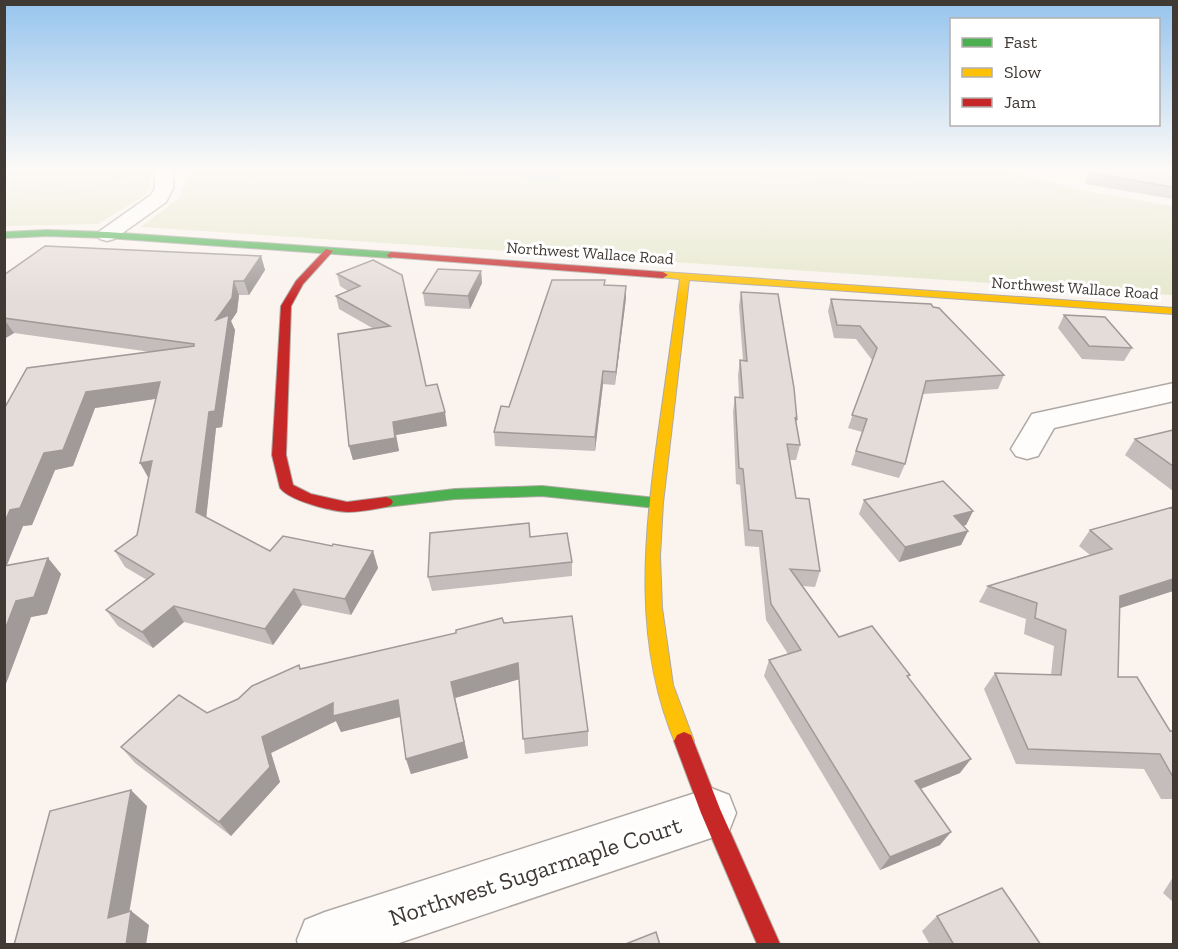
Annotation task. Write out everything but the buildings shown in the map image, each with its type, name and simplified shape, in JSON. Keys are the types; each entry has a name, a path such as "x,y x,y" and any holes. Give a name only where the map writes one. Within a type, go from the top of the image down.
{"street":[{"path":"107,235 138,213"},
{"name":"Northwest Wallace Road","path":"4,235 47,233 107,235 1173,311"},
{"path":"329,251 299,281 286,306 279,456 287,488 307,498 347,507 455,494 542,491 656,503"},
{"path":"685,277 656,503 652,556 654,608 664,685 711,813 769,945"},
{"path":"1027,449 1043,421 1173,392"},
{"name":"Northwest Sugarmaple Court","path":"325,940 711,813"}],"green space":[{"path":"5,213 115,213 98,224 5,226"},
{"path":"159,213 1173,213 1173,295 141,227"}],"traffic: fast":[{"path":"4,235 47,233 107,235 391,255"},
{"path":"386,502 455,494 542,491 656,503"}],"traffic: slow":[{"path":"663,275 1174,311"},
{"path":"684,741 664,685 654,608 652,556 656,503 685,277"}],"traffic: jam":[{"path":"329,251 299,283 286,306 279,455 287,488 307,498 347,507 386,502"},
{"path":"391,255 663,275"},
{"path":"684,741 711,813 769,944"}]}
